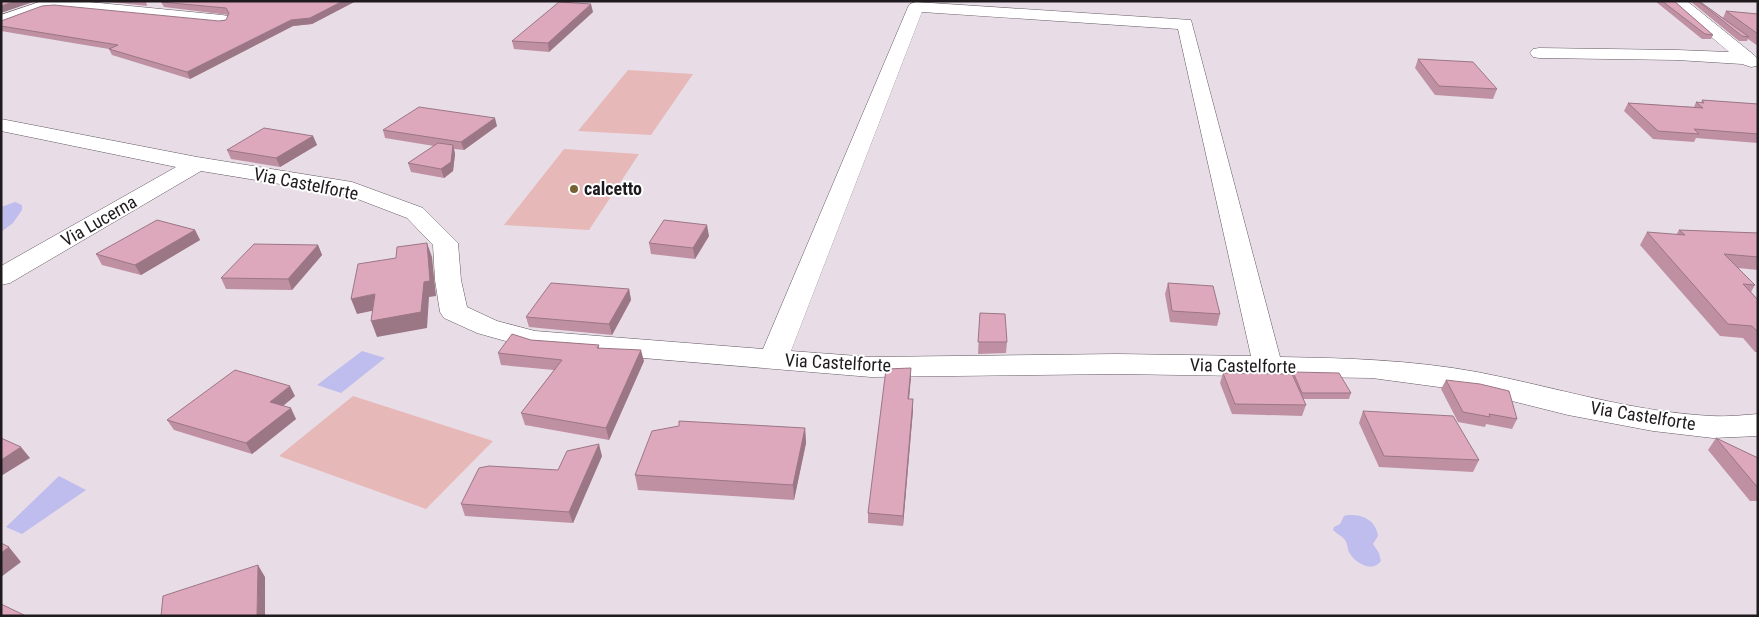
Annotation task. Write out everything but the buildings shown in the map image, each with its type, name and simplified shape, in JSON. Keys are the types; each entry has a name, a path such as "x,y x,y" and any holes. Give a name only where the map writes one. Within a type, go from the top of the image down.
{"street":[{"path":"1676,1 1753,63"},
{"path":"1,21 42,6 56,4 222,20"},
{"path":"773,359 916,7 1184,17 1268,367"},
{"path":"1539,53 1677,55 1753,63"},
{"name":"Via Castelforte","path":"1,125 197,164 352,189 415,213 445,243 448,280 454,312 487,328 534,340 871,367 1117,364 1372,368 1476,382 1568,404 1652,420 1713,426 1758,426"},
{"name":"Via Lucerna","path":"1,277 197,164"}],"shaded area":[{"name":"calcetto","path":"628,70 693,74 651,135 578,131"},
{"name":"calcetto","path":"564,149 639,154 589,230 504,225"},
{"path":"353,396 493,441 426,509 279,456"}],"water":[{"path":"15,202 22,205 22,210 13,223 1,232 1,207"},
{"path":"362,351 385,358 341,393 317,385"},
{"path":"59,476 86,490 22,534 6,527"},
{"path":"1357,515 1367,519 1377,530 1378,536 1373,544 1379,553 1381,561 1377,565 1368,567 1359,563 1351,556 1345,540 1333,530 1334,527 1340,524 1344,516"}],"place":[{"name":"calcetto","path":"574,189"}]}
